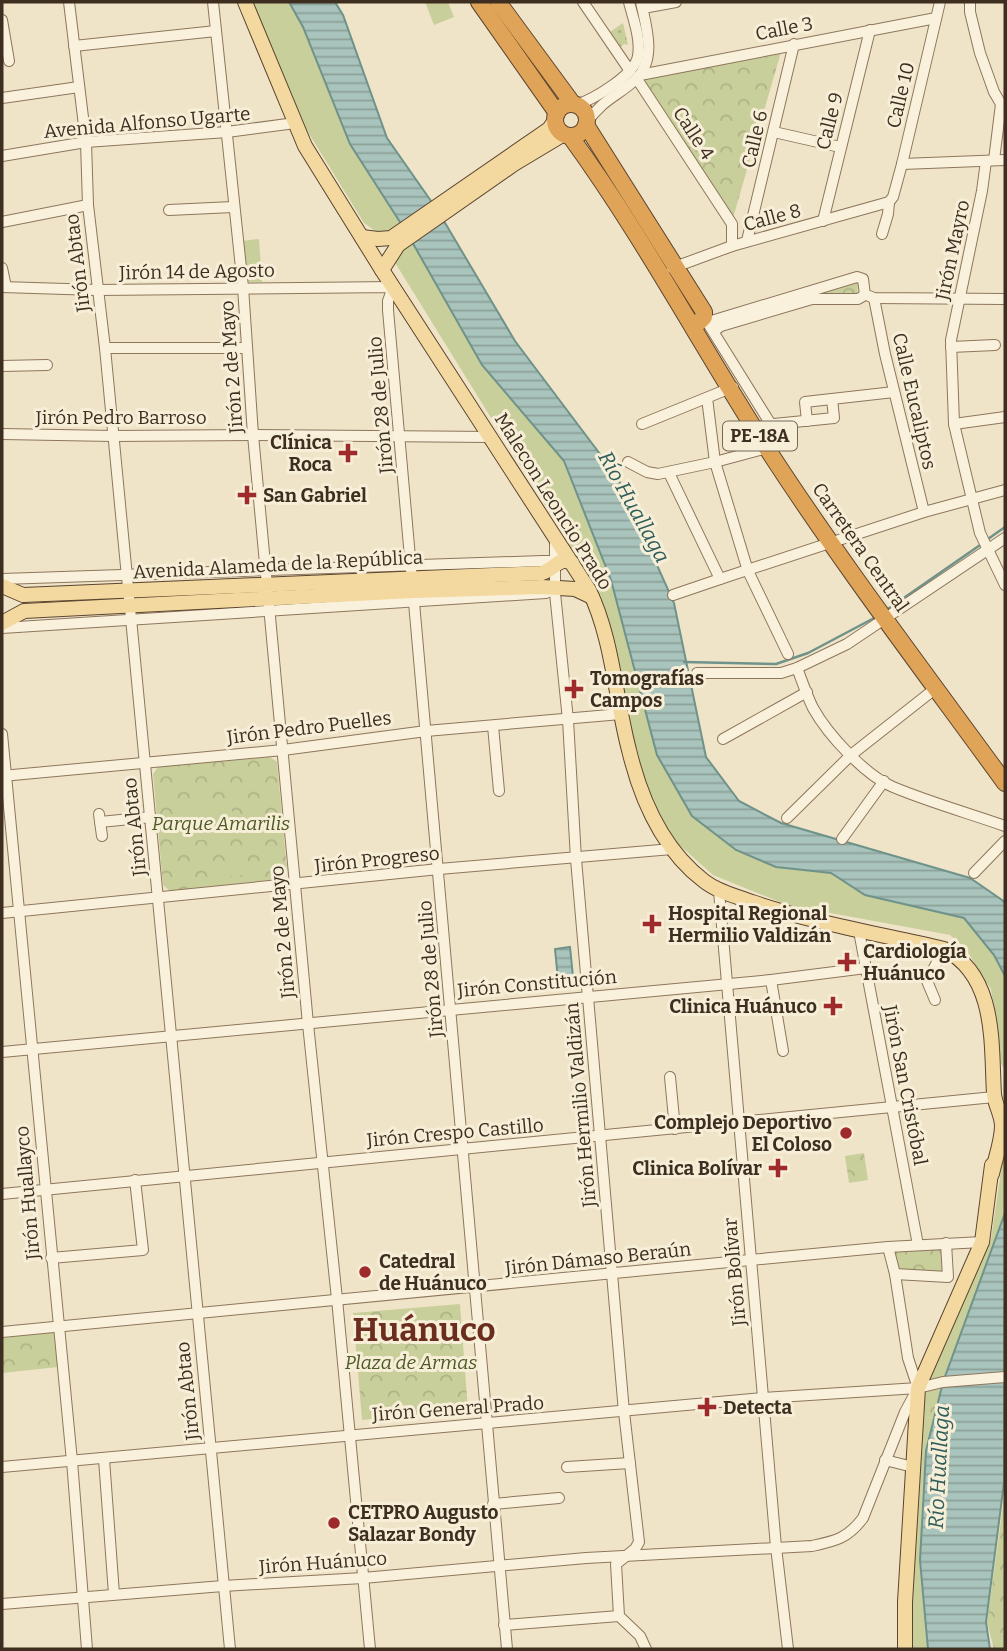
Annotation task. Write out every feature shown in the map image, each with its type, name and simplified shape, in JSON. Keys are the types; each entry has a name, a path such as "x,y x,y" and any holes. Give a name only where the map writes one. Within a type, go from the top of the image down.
{"highway":[{"path":"479,2 557,116 559,130 567,135 580,134 587,124 585,111 574,105 498,2"},
{"path":"557,116 567,105 574,105"},
{"name":"Carretera Central","path":"587,124 704,312 705,324"},
{"name":"Carretera Central","path":"567,135 603,181 661,274 705,324 762,425 767,448 830,543 1005,783"}],"main road":[{"name":"Malecon Leoncio Prado","path":"245,2 305,146 593,598 606,634 621,714 638,783 661,834 672,849 693,872 719,891 769,908 944,949"},
{"path":"382,270 395,241 482,182 549,129 557,116"},
{"path":"482,182 567,135"},
{"path":"362,237 395,241"},
{"name":"Avenida Alameda de la República","path":"2,626 24,611 130,606 268,591 413,584 542,573 566,560 572,563"},
{"name":"Avenida Alameda de la República","path":"413,584 575,589 593,598"},
{"name":"Avenida Alameda de la República","path":"2,586 23,595 130,606"},
{"path":"905,1649 906,1576 918,1388 982,1242 1002,1125 1000,1072 985,995 956,956 944,949"}],"street":[{"name":"Jirón Abtao","path":"69,2 86,142 88,205 106,348 230,1649"},
{"name":"Jirón 2 de Mayo","path":"213,2 243,287 253,435 370,1649"},
{"name":"Calle 4","path":"583,2 636,75 732,224 732,246"},
{"path":"629,2 639,47 636,75"},
{"path":"587,124 600,105 636,75 648,60 649,46 642,5 676,2"},
{"name":"Calle 10","path":"881,234 902,164 940,2"},
{"name":"Jirón Mayro","path":"970,2 980,53 1001,104 995,160 982,191 951,347 954,424 980,533 987,547"},
{"name":"Calle 3","path":"636,75 936,18"},
{"path":"2,20 9,61"},
{"name":"Calle 9","path":"823,221 870,30"},
{"path":"74,46 216,31"},
{"name":"Calle 6","path":"747,241 794,44"},
{"path":"574,105 591,100 636,75"},
{"path":"2,98 79,87"},
{"name":"Avenida Alfonso Ugarte","path":"2,156 86,142 227,132 295,124"},
{"path":"774,132 840,147"},
{"path":"902,164 995,160"},
{"name":"Calle 8","path":"661,274 747,241 891,199"},
{"path":"2,222 88,205"},
{"path":"169,210 233,207"},
{"path":"2,268 4,287"},
{"path":"705,324 857,277 863,279 869,297"},
{"name":"Jirón 14 de Agosto","path":"4,287 97,290 393,287"},
{"name":"Jirón 28 de Julio","path":"393,287 388,310 507,1649"},
{"name":"Calle Eucaliptos","path":"869,297 924,512"},
{"path":"705,324 721,326 812,299 1005,299"},
{"path":"951,347 995,345"},
{"path":"106,348 247,348"},
{"path":"2,366 47,365"},
{"path":"642,424 738,385"},
{"path":"807,421 805,402 894,392"},
{"path":"707,398 715,463 748,571 788,654"},
{"path":"762,425 834,418 832,399"},
{"path":"954,424 1005,417"},
{"name":"Jirón Pedro Barroso","path":"2,434 492,437"},
{"path":"628,462 647,472 669,473 767,448"},
{"path":"669,473 720,579"},
{"path":"673,595 924,512 1005,490"},
{"name":"Jirón Hermilio Valdizán","path":"555,536 555,588 568,720 576,859 611,1274 639,1542 635,1549 617,1564 619,1616"},
{"path":"696,673 781,673 797,668 847,644 882,614 1005,538"},
{"path":"987,547 1005,585"},
{"name":"Avenida Alameda de la República","path":"2,579 127,575 268,591 413,584"},
{"path":"797,668 823,723 851,755 884,781 891,786 1005,826"},
{"path":"787,818 851,755 936,688"},
{"path":"723,739 807,692"},
{"name":"Jirón Pedro Puelles","path":"4,776 283,750 426,731 621,714"},
{"path":"493,726 499,791"},
{"name":"Jirón Huallayco","path":"2,734 72,1461 87,1649"},
{"path":"842,839 884,781"},
{"path":"102,836 100,818 151,817"},
{"path":"974,873 1005,841"},
{"name":"Jirón Progreso","path":"2,914 439,869 672,849"},
{"name":"Jirón Bolívar","path":"719,891 776,1548 788,1649"},
{"name":"Jirón San Cristóbal","path":"859,931 918,1245"},
{"path":"935,1000 927,981 944,949"},
{"name":"Jirón Constitución","path":"2,1052 771,980 866,968"},
{"path":"771,980 783,1051"},
{"path":"670,1077 675,1129"},
{"name":"Jirón Crespo Castillo","path":"2,1194 999,1095"},
{"path":"51,1258 143,1250 135,1180"},
{"name":"Jirón Dámaso Beraún","path":"2,1332 888,1247 982,1242"},
{"path":"895,1274 948,1277 946,1243"},
{"path":"888,1247 895,1274 908,1359 918,1388 885,1460 913,1467"},
{"name":"Jirón General Prado","path":"2,1467 763,1398 918,1388 942,1382 1005,1377"},
{"path":"104,1459 114,1594"},
{"name":"Jirón Huánuco","path":"2,1604 363,1578 499,1565 812,1546 852,1532 863,1518 885,1460"},
{"path":"567,1467 630,1463"},
{"path":"493,1504 559,1498"},
{"path":"504,1625 619,1616 640,1636 646,1649"}],"green space":[{"path":"251,2 288,2 303,27 350,144 401,223 381,235 364,223 300,119"},
{"path":"425,2 448,2 454,17 434,25"},
{"path":"623,23 628,45 621,47 610,32"},
{"path":"781,52 733,218 642,79"},
{"path":"259,239 262,282 249,282 245,277 242,241"},
{"path":"411,240 482,365 564,461 611,580 657,755 776,867 831,873 865,895 964,918 994,955 1005,976 1005,1071 1001,1063 991,989 965,948 950,935 787,905 713,875 675,841 640,770 614,641 600,594 394,261"},
{"path":"858,282 857,297 814,295"},
{"name":"Parque Amarilis","path":"270,757 277,762 287,870 278,879 170,891 163,885 153,774 158,767"},
{"path":"231,801 235,837 215,839 211,803"},
{"path":"208,804 211,839 191,841 188,806"},
{"path":"263,830 266,866 261,862 258,850 251,848 249,832"},
{"path":"241,861 243,875 223,877 221,863"},
{"path":"1005,1144 1005,1213 945,1378 931,1379 932,1370 991,1239"},
{"path":"864,1153 868,1180 849,1183 845,1156"},
{"path":"939,1247 942,1250 944,1268 941,1272 896,1270 893,1251"},
{"name":"Plaza de Armas","path":"460,1304 468,1410 362,1420 353,1313"},
{"path":"54,1332 58,1367 2,1373 2,1338"},
{"path":"942,1389 934,1418 917,1416 927,1391"},
{"path":"917,1416 934,1418 924,1475 921,1533 928,1649 907,1649"},
{"path":"1005,1491 1005,1649 994,1649 987,1622"}],"water":[{"path":"289,2 335,2 343,15 387,138 438,211 515,341 618,478 674,603 706,757 739,801 781,823 970,878 1002,900 1005,903 1005,976 994,955 964,918 865,895 831,873 776,867 736,850 692,816 657,755 611,580 564,461 482,365 407,233 350,144 303,27"},
{"path":"570,947 573,977 558,979 555,949"},
{"name":"Río Huallaga","path":"1005,1213 1004,1483 986,1622 990,1649 928,1649 920,1560 926,1451 943,1382"}],"waterway":[{"path":"988,539 1005,527"},
{"path":"885,611 983,543"},
{"path":"684,662 776,664 808,653 876,617"}],"place":[{"name":"Clínica Roca","path":"348,453"},
{"name":"San Gabriel","path":"247,495"},
{"name":"Tomografías Campos","path":"574,689"},
{"name":"Hospital Regional Hermilio Valdizán","path":"652,924"},
{"name":"Cardiología Huánuco","path":"847,962"},
{"name":"Clinica Huánuco","path":"833,1006"},
{"name":"Complejo Deportivo El Coloso","path":"846,1133"},
{"name":"Clinica Bolívar","path":"778,1168"},
{"name":"Catedral de Huánuco","path":"365,1272"},
{"name":"Detecta","path":"707,1407"},
{"name":"CETPRO Augusto Salazar Bondy","path":"334,1523"}],"district":[{"name":"Huánuco","path":"424,1329"}]}
